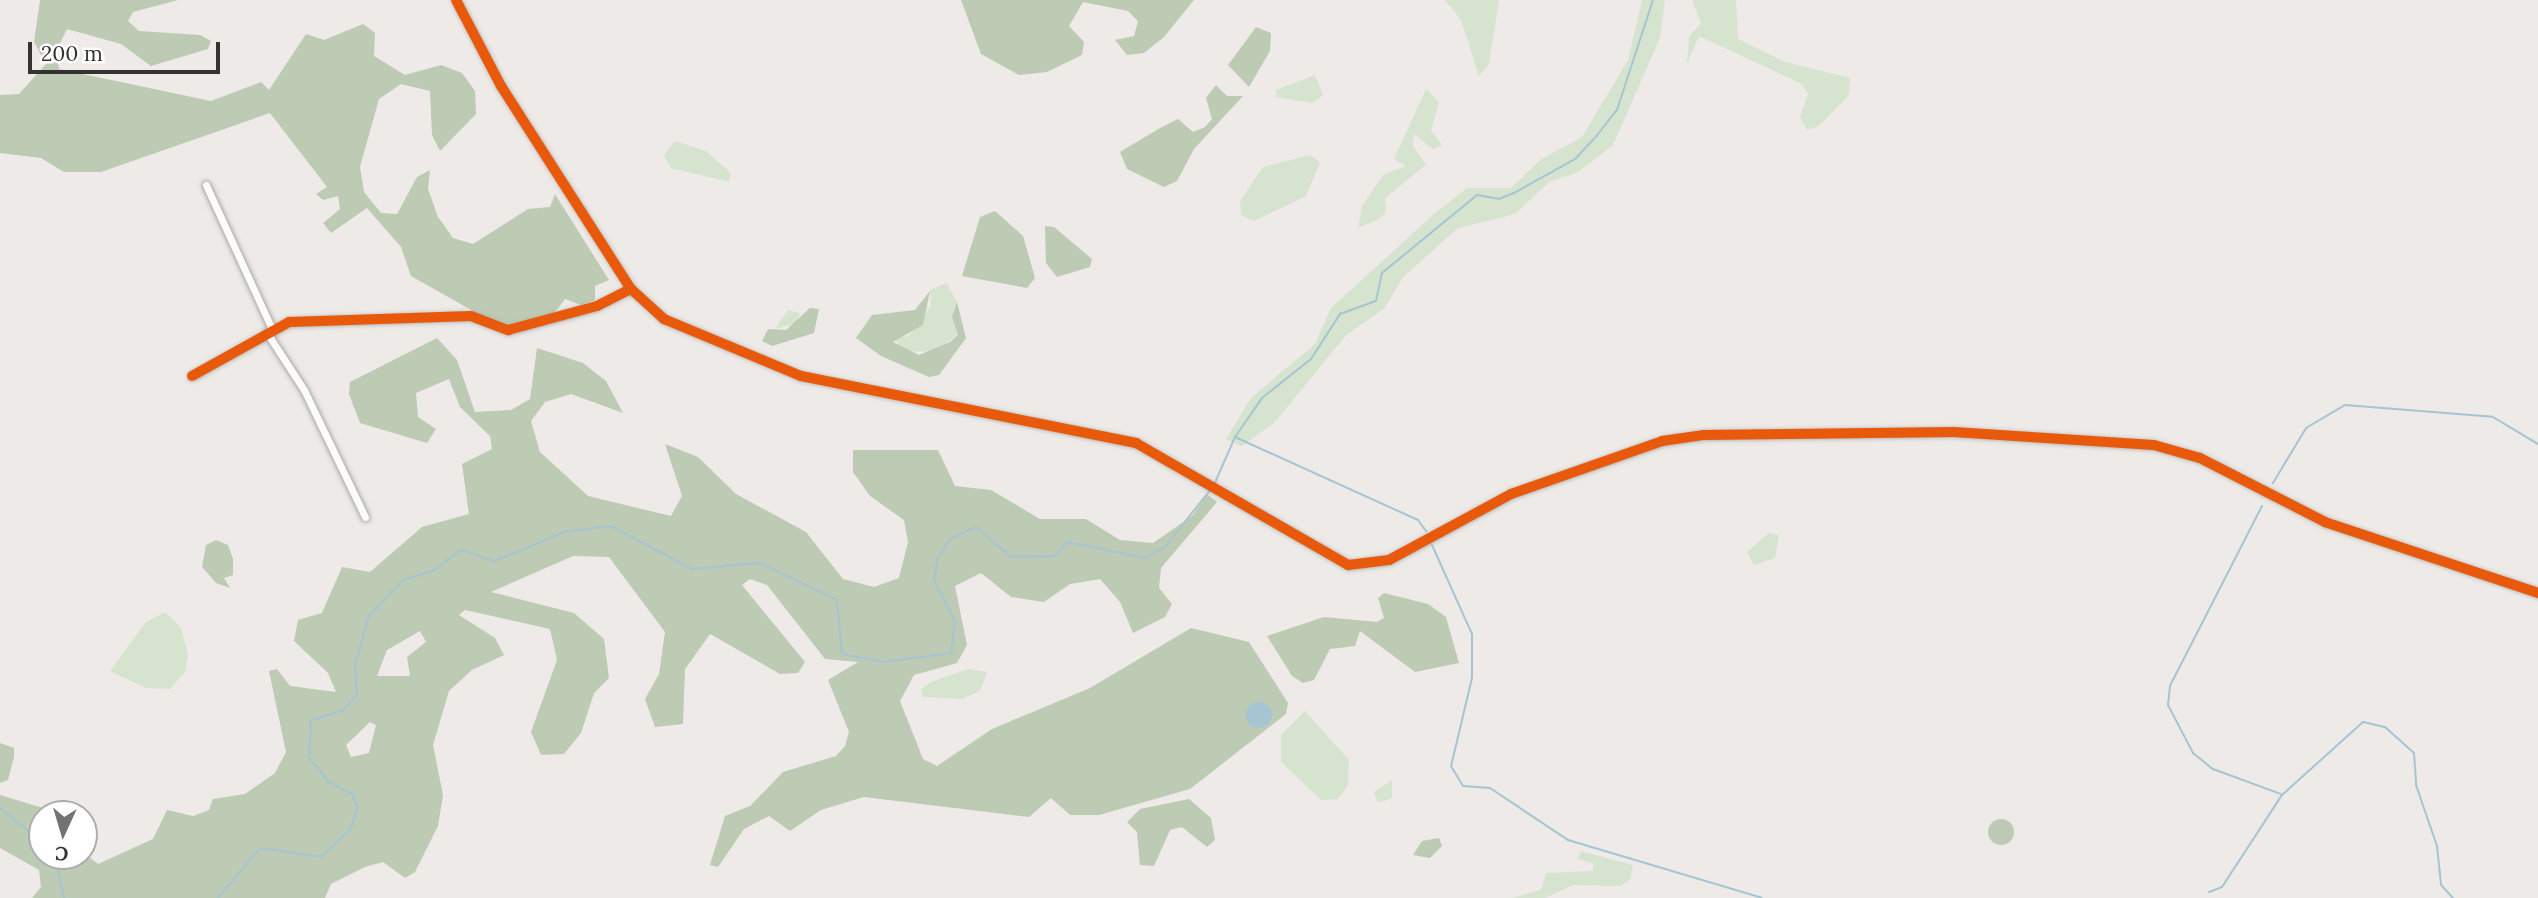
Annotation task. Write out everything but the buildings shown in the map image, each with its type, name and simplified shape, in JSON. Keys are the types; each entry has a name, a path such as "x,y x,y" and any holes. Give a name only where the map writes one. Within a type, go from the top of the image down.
{"street":[{"path":"456,0 501,86 631,289 664,319 801,376 1102,432 1203,478 1332,559 1368,567 1511,494 1662,441 1703,435 1954,432 2154,445 2200,458 2325,522 2538,593"},
{"path":"206,185 269,331 304,390 365,517"},
{"path":"192,376 269,331 407,314 471,316 508,330 597,306 631,289"}],"green space":[{"path":"40,0 178,0 133,12 128,21 139,31 200,35 211,41 208,49 151,66 121,44 67,29 56,52 59,69 211,101 261,82 269,90 306,34 324,40 363,24 375,33 374,56 405,75 441,65 462,73 475,91 476,114 440,151 432,135 430,91 401,84 379,99 360,167 364,192 381,213 397,214 417,177 430,170 428,189 438,217 453,238 473,244 528,209 550,207 555,194 609,280 595,286 595,300 581,305 565,299 553,315 506,326 489,320 411,276 401,247 367,208 331,233 323,223 340,209 338,196 323,200 316,194 327,187 270,113 101,172 64,172 41,158 0,153 0,95 19,94 46,64 34,42"},
{"path":"961,0 1194,0 1164,37 1144,53 1127,55 1115,40 1134,36 1138,21 1128,11 1083,2 1069,26 1084,42 1082,55 1047,72 1019,75 981,54"},
{"path":"1445,0 1499,0 1489,64 1479,76 1461,20"},
{"path":"1642,0 1665,0 1660,38 1613,145 1578,172 1549,182 1515,214 1458,228 1403,277 1384,309 1346,335 1275,422 1242,446 1226,439 1251,398 1315,344 1331,308 1435,213 1467,188 1511,188 1540,160 1582,137 1628,60"},
{"path":"1692,0 1736,0 1738,39 1785,62 1850,78 1849,95 1819,126 1807,130 1800,117 1808,94 1802,84 1699,36 1687,64 1689,37 1701,23"},
{"path":"1256,27 1271,33 1270,51 1249,87 1228,65"},
{"path":"1315,75 1323,95 1313,103 1276,97 1276,90"},
{"path":"1216,85 1227,96 1243,96 1194,149 1177,181 1164,187 1127,169 1120,152 1160,128 1178,119 1193,132 1205,127 1212,119 1206,98"},
{"path":"1426,89 1439,102 1431,131 1442,145 1433,149 1414,134 1413,146 1426,165 1385,198 1386,212 1379,219 1358,228 1362,206 1383,175 1406,166 1394,159"},
{"path":"675,141 706,151 731,173 729,182 671,168 664,155"},
{"path":"1310,155 1320,162 1306,196 1254,221 1241,215 1240,201 1263,167"},
{"path":"995,211 1023,236 1035,278 1027,288 962,276 980,217"},
{"path":"1045,226 1054,227 1092,259 1090,267 1057,277 1046,263"},
{"path":"947,283 957,302 952,317 958,335 934,351 902,352 895,338 909,336 931,306 930,290"},
{"path":"930,291 923,325 893,342 919,355 950,342 958,335 952,317 957,302 966,338 939,375 929,377 881,356 856,338 872,315 915,310"},
{"path":"810,308 819,309 814,333 772,346 762,341 768,329 786,330"},
{"path":"788,310 800,313 796,323 775,329"},
{"path":"437,338 457,360 475,412 511,410 530,399 537,348 583,363 606,381 623,413 571,394 545,402 531,421 540,452 588,496 671,516 682,496 665,444 698,457 736,494 806,532 843,579 874,587 899,578 908,542 904,520 870,496 853,472 853,450 938,450 955,486 991,490 1040,519 1086,519 1120,540 1153,543 1192,516 1207,494 1217,502 1161,568 1159,588 1172,604 1165,617 1133,633 1120,602 1100,579 1070,584 1044,602 1011,597 981,573 955,586 967,645 957,663 914,675 900,701 923,759 937,766 992,729 1090,688 1191,628 1249,642 1288,703 1286,714 1190,789 1099,815 1070,815 1051,798 1029,817 864,797 821,810 790,831 769,816 744,829 718,867 710,865 725,816 750,806 783,772 836,756 845,746 849,732 828,680 858,662 825,659 767,585 750,579 742,585 805,662 798,673 780,674 710,634 685,669 683,724 655,727 645,699 659,674 665,632 609,557 573,556 491,592 574,613 604,639 609,678 594,693 581,733 564,754 541,755 531,732 557,660 550,629 465,610 459,615 495,638 504,655 472,670 449,691 433,745 443,795 438,826 415,872 405,878 383,862 365,867 331,884 325,898 32,898 41,887 39,870 98,870 98,864 153,839 167,810 193,816 209,810 213,799 245,794 275,773 286,752 269,671 277,669 290,686 336,692 328,673 294,641 298,620 322,613 342,567 370,572 422,527 469,514 462,464 492,449 490,436 460,407 449,379 416,393 418,417 436,429 427,443 360,423 349,394 350,382","holes":["420,631 426,642 407,657 410,676 377,676 387,650","370,722 376,725 369,753 351,757 346,745"]},
{"path":"1769,533 1779,535 1775,558 1754,565 1747,552"},
{"path":"216,540 228,545 233,559 233,575 224,578 230,588 216,583 202,567 206,545"},
{"path":"1384,593 1428,604 1446,617 1459,663 1415,672 1360,631 1355,646 1330,649 1314,680 1303,683 1292,676 1267,636 1324,617 1377,622 1384,618 1378,598"},
{"path":"165,612 181,628 188,655 185,672 170,689 146,688 110,671 146,622"},
{"path":"968,669 987,672 980,691 962,699 923,697 921,689 931,682"},
{"path":"1305,711 1349,760 1348,785 1338,799 1321,800 1281,762 1281,735"},
{"path":"0,743 14,748 14,757 8,780 0,783"},
{"path":"1392,780 1392,798 1378,803 1374,792"},
{"path":"0,795 28,803 28,864 0,848"},
{"path":"1189,799 1211,818 1215,840 1207,847 1182,827 1170,830 1154,866 1140,865 1137,832 1127,822 1140,809"},
{"path":"2001,819 2010,823 2014,832 2010,841 2001,845 1992,841 1988,832 1992,823"},
{"path":"1439,838 1442,846 1430,858 1413,855 1422,841"},
{"path":"1581,851 1633,865 1630,880 1620,886 1573,885 1545,898 1511,898 1541,890 1546,873 1593,871 1593,863 1577,859"}],"water":[{"path":"1259,702 1268,706 1272,715 1268,724 1259,728 1250,724 1246,715 1250,706"}],"waterway":[{"path":"1214,485 1235,437 1262,398 1311,359 1340,314 1376,301 1382,273 1477,195 1499,199 1514,193 1575,159 1598,134 1617,110 1653,0"},
{"path":"2273,483 2306,428 2345,405 2493,417 2538,444"},
{"path":"1235,437 1418,520 1426,531"},
{"path":"218,898 260,848 321,857 350,830 358,807 352,794 329,782 309,757 311,721 343,710 357,695 355,665 369,616 403,580 433,571 461,550 495,561 565,532 611,526 692,569 760,563 837,600 842,654 883,662 951,653 955,622 934,580 938,558 950,539 976,527 1011,557 1055,556 1067,542 1145,558 1165,547 1211,489"},
{"path":"2262,506 2170,686 2168,705 2193,753 2213,769 2281,794"},
{"path":"1432,545 1472,634 1472,678 1451,766 1463,786 1490,788 1568,840 1762,898"},
{"path":"2209,892 2222,887 2282,795 2363,722 2385,727 2414,753 2416,785 2437,846 2441,885 2453,898"},
{"path":"0,808 28,831"},
{"path":"58,870 64,898"}],"cycle path":[{"path":"456,0 501,86 631,289 664,319 801,376 1136,443 1348,565 1389,560 1511,494 1662,441 1703,435 1954,432 2154,445 2200,458 2325,522 2538,593"},
{"path":"192,376 289,322 471,316 508,330 597,306 631,289"}]}
